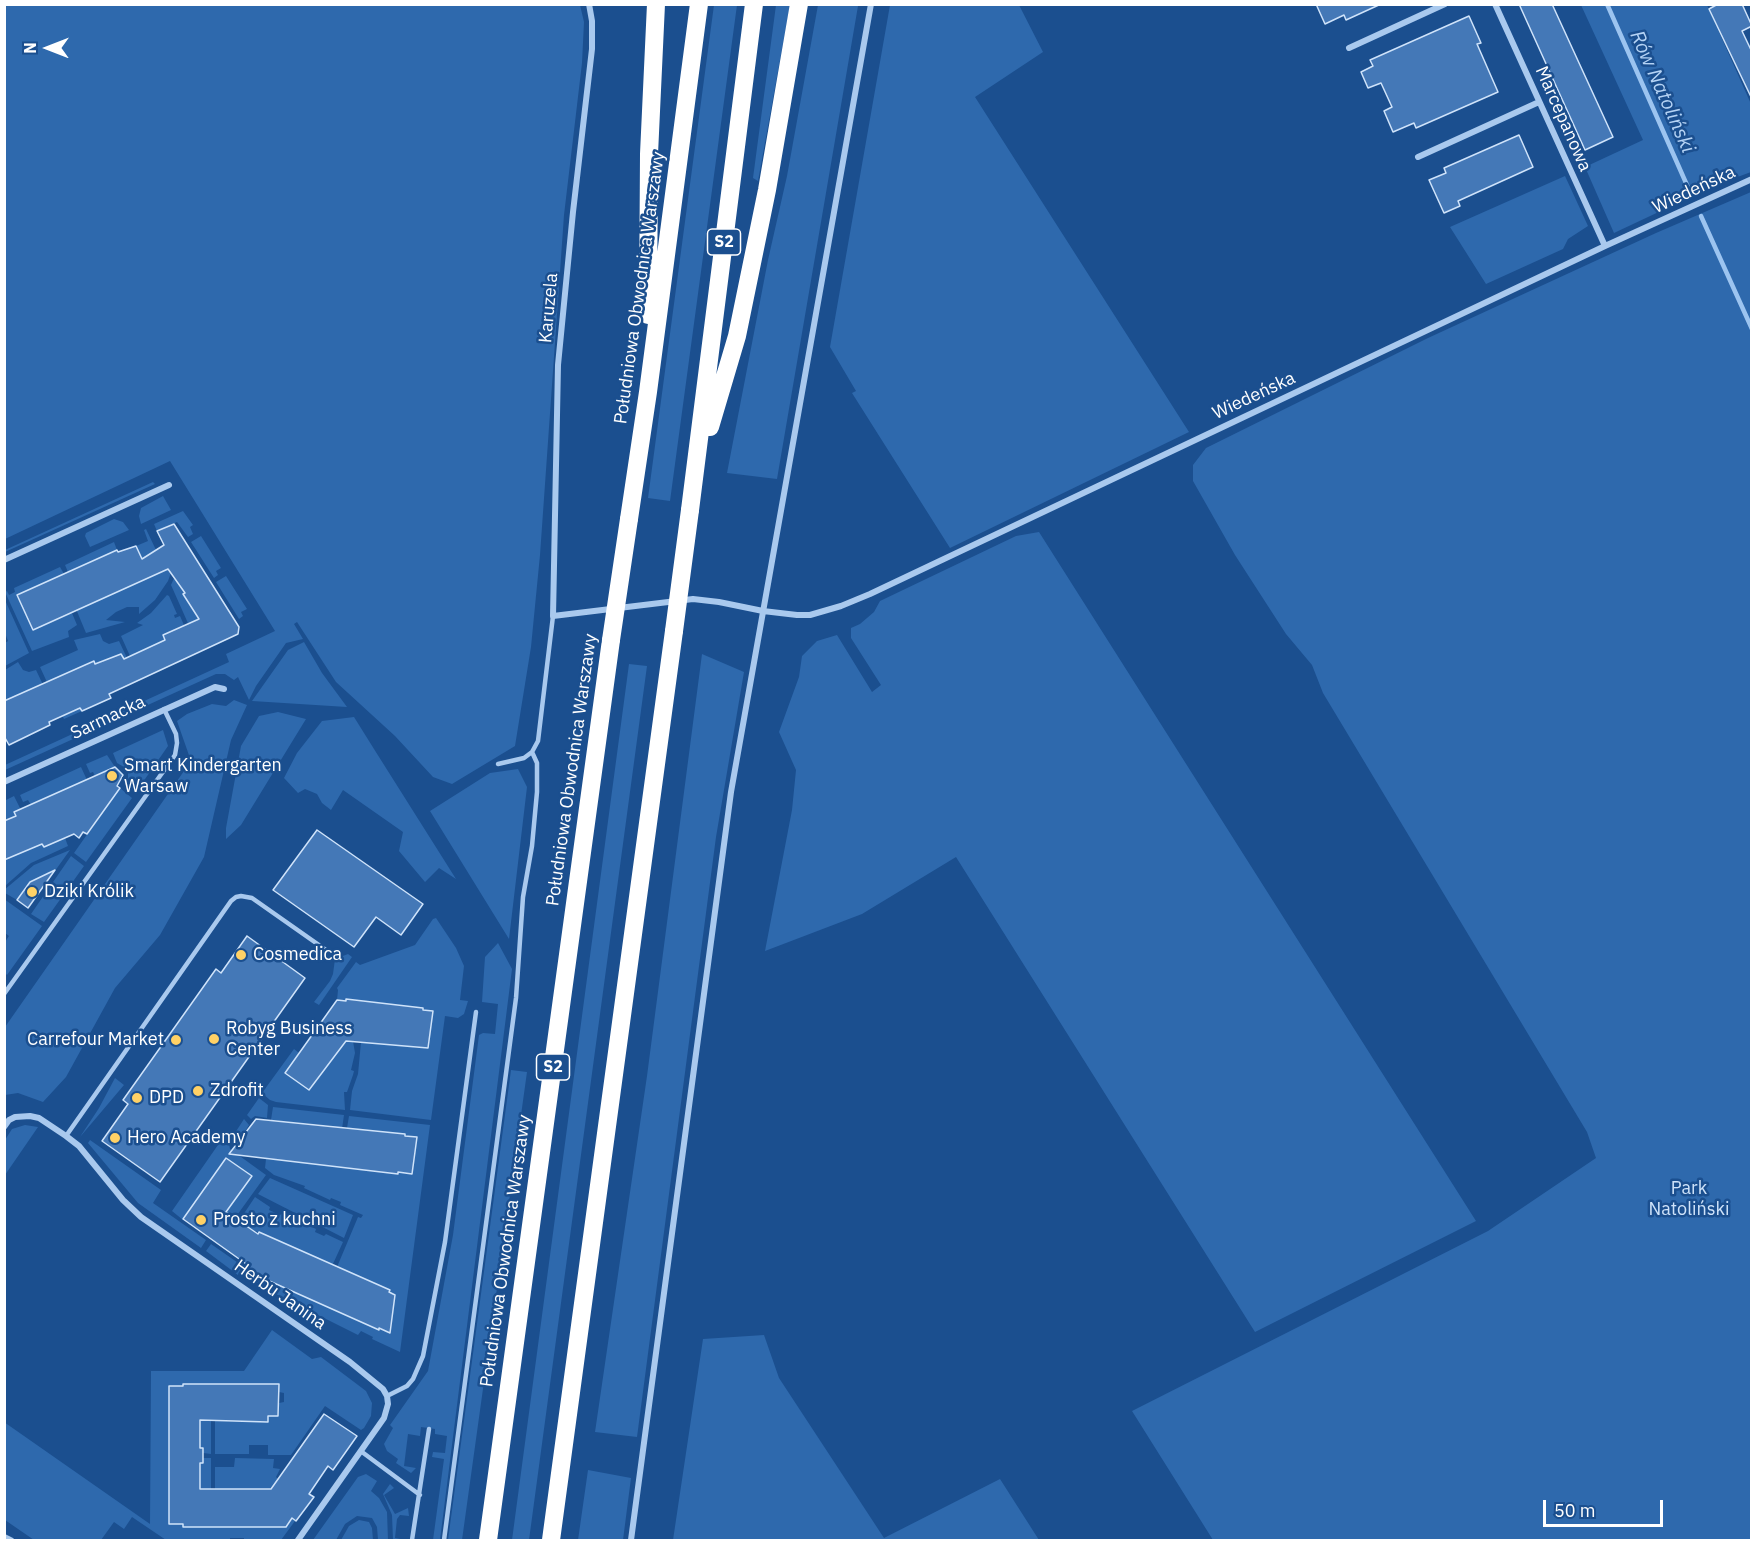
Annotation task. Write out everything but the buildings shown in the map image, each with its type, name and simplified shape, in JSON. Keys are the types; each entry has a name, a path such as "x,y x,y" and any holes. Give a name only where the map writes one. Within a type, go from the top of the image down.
{"highway":[{"path":"648,392 649,154 656,4"},
{"name":"Południowa Obwodnica Warszawy","path":"488,1540 611,640 648,392 699,4"},
{"name":"S2","path":"551,1540 694,480 754,4"},
{"path":"694,480 736,336 767,190 800,4"}],"street":[{"name":"Karuzela","path":"553,616 558,365 592,49 593,35 589,4"},
{"path":"631,1540 724,843 871,4"},
{"path":"1349,48 1445,4"},
{"name":"Marcepanowa","path":"1495,4 1605,246"},
{"path":"1418,157 1539,102"},
{"name":"Wiedeńska","path":"553,616 693,598 763,611 810,615 824,612 870,594 1605,246 1752,179"},
{"path":"4,560 169,485"},
{"name":"Sarmacka","path":"4,782 215,687 224,689"},
{"name":"Herbu Janina","path":"4,1126 9,1120 22,1115 39,1118 66,1136 79,1146 123,1200 141,1216 350,1362 377,1383 387,1396"},
{"path":"298,1540 384,1418 388,1404 387,1396"}],"lane":[{"path":"498,764 524,758 532,752 538,741 553,616"},
{"path":"4,994 175,754 176,734 164,709"},
{"path":"444,1540 516,998 523,897 532,846 537,792 537,763 532,752"},
{"path":"66,1136 236,897 252,898 326,950"},
{"path":"387,1396 407,1386 413,1379 423,1356 445,1242 476,1012"},
{"path":"412,1540 429,1430"},
{"path":"362,1452 420,1495"},
{"path":"4,1536 12,1540"}],"green space":[{"path":"5,4 580,5 584,22 582,63 564,215 540,555 531,647 515,746 452,784 433,777 395,736 336,682 297,622 294,624 303,639 286,643 249,700 238,677 234,680 225,674 216,674 5,770 5,765 229,662 226,654 275,631 170,461 5,539"},
{"path":"714,5 737,5 670,501 648,498"},
{"path":"776,5 790,5 758,181 753,178"},
{"path":"818,5 858,6 777,479 727,473 768,260 787,176"},
{"path":"890,5 1019,5 1043,52 975,97 1189,432 950,548 852,393 856,391 830,347"},
{"path":"1581,5 1707,5 1751,104 1751,172 1716,185 1614,233 1585,167 1643,140"},
{"path":"1565,176 1588,226 1568,239 1563,249 1486,284 1450,227"},
{"name":"Park Natoliński","path":"1751,192 1751,1540 1213,1540 1132,1411 1488,1231 1596,1158 1587,1132 1323,693 1312,665 1286,634 1235,555 1193,481 1193,465 1206,448 1428,338"},
{"path":"153,482 155,484 5,552 5,550"},
{"path":"163,496 171,510 141,524 139,516 141,508"},
{"path":"183,511 193,525 190,527 193,534 188,537 177,522 157,531 154,524"},
{"path":"114,519 123,522 129,530 90,547 86,533"},
{"path":"146,529 156,550 172,570 168,581 155,600 139,614 139,607 127,607 106,620 125,622 86,633 76,609 150,577 136,546 148,541 144,530"},
{"path":"1039,532 1476,1221 1255,1332 956,857 862,914 765,951 792,810 796,770 779,732 799,677 802,656 817,641 837,635 872,692 881,685 851,638 851,628 860,624 874,612 880,601 1016,536"},
{"path":"201,536 221,568 216,571 218,575 214,578 191,542"},
{"path":"114,542 117,550 110,557 108,554 68,572 65,565"},
{"path":"60,567 64,574 17,596 33,630 72,613 77,625 68,631 69,637 32,651 5,592 7,591 9,595 15,592 14,588"},
{"path":"175,576 193,610 205,623 191,630 171,585"},
{"path":"226,576 247,609 241,612 243,616 239,619 216,582"},
{"path":"167,595 177,614 174,615 175,618 180,616 187,632 183,626 163,635 166,642 130,656 121,636 143,625 137,623 151,613"},
{"path":"5,600 29,653 5,666 5,643 8,641 5,633"},
{"path":"100,634 103,641 109,644 119,641 127,658 104,660 95,664 93,661 86,664 87,668 71,671 72,675 65,678 63,675 51,680 56,692 82,711 64,719 40,667 78,650 74,640"},
{"path":"304,642 322,673 347,707 252,701 288,650"},
{"path":"702,654 744,672 716,837 637,1437 595,1432 647,1076"},
{"path":"18,662 23,670 29,672 36,670 46,691 5,701 5,670"},
{"path":"629,664 647,666 529,1540 512,1540"},
{"path":"234,700 247,705 231,740 204,857 160,935 115,988 66,1077 43,1102 18,1093 5,1095 5,1027 191,761 177,721 187,714 212,704 226,706"},
{"path":"278,712 306,719 241,825 226,839 241,746 259,716"},
{"path":"354,717 456,879 439,868 425,882 399,851 403,832 343,790 331,810 322,803 317,794 305,789 298,793 284,778 297,753 322,721"},
{"path":"163,730 168,746 136,792 132,791 125,785 128,780 128,771 117,763 113,753"},
{"path":"107,755 115,767 95,776 93,772 90,773 86,764"},
{"path":"81,767 87,780 31,805 28,800 23,802 20,795"},
{"path":"518,769 527,787 509,939 430,811 490,773"},
{"path":"120,788 132,798 86,862 74,853 100,816 107,797 111,800"},
{"path":"14,796 21,810 16,816 5,821 4,801"},
{"path":"65,838 68,846 31,863 5,886 5,860 27,846 29,850 42,843 44,847"},
{"path":"70,850 52,875 49,873 30,882 17,900 5,893 4,890 34,865"},
{"path":"71,856 84,866 44,922 31,914"},
{"path":"4,899 42,926 7,975 5,973 5,942 9,936 5,933"},
{"path":"436,918 456,948 464,966 460,1000 468,1001 464,1014 458,1018 445,1016 431,1120 350,1110 352,1091 358,1074 361,1042 381,1044 382,1042 428,1048 433,1011 346,999 346,1001 337,1000 337,988 356,962 360,965 415,945"},
{"path":"498,943 512,969 440,1540 433,1540 444,1459 432,1457 433,1452 445,1453 447,1436 435,1434 435,1429 421,1427 420,1436 408,1434 404,1466 416,1468 411,1473 396,1463 398,1459 387,1451 384,1444 393,1428 390,1425 428,1371 453,1235 479,1035 495,1034 498,1004 482,1002 485,957"},
{"path":"348,954 352,957 319,1005 314,1002 330,981 335,959"},
{"path":"347,1040 353,1041 355,1053 351,1070 354,1071 353,1075 347,1092 344,1092 345,1110 276,1102 262,1093 294,1049 299,1053 285,1073 309,1090 340,1046 342,1047"},
{"path":"511,1070 527,1072 462,1540 448,1540"},
{"path":"115,1078 124,1085 80,1137 99,1108"},
{"path":"259,1098 268,1105 267,1118 255,1116 251,1119 247,1115"},
{"path":"273,1107 344,1115 342,1129 334,1126 271,1120"},
{"path":"349,1116 430,1125 400,1352 372,1339 373,1337 361,1331 358,1335 264,1288 251,1278 253,1273 390,1333 395,1295 337,1267 358,1217 361,1218 363,1215 340,1205 341,1202 331,1198 330,1200 304,1188 305,1186 274,1175 265,1168 266,1159 274,1160 274,1158 412,1174 405,1136 347,1128"},
{"path":"244,1119 249,1125 238,1142 247,1149 244,1154 233,1145 233,1136"},
{"path":"25,1125 38,1127 5,1175 5,1140 12,1129"},
{"path":"227,1132 230,1149 266,1175 235,1218 226,1212 252,1176 183,1220 172,1211"},
{"path":"90,1140 161,1190 153,1203 206,1240 201,1248 138,1203 88,1143"},
{"path":"270,1178 353,1215 344,1238 258,1194"},
{"path":"255,1197 270,1207 269,1210 280,1215 283,1213 316,1229 315,1232 324,1236 326,1234 343,1242 332,1266 244,1227 239,1221"},
{"path":"211,1244 244,1267 238,1275 206,1251"},
{"path":"272,1330 312,1359 321,1357 366,1391 372,1403 371,1416 361,1430 325,1406 291,1455 268,1455 268,1445 249,1445 249,1454 215,1454 215,1421 268,1422 268,1416 278,1416 279,1403 284,1402 284,1393 279,1392 279,1384 169,1386 169,1524 183,1524 184,1527 286,1527 292,1518 295,1521 281,1540 230,1538 230,1540 166,1540 132,1517 124,1529 114,1522 101,1540 34,1540 5,1520 4,1422 150,1524 151,1371 244,1371"},
{"path":"764,1335 779,1378 884,1538 1000,1479 1039,1540 673,1540 703,1339"},
{"path":"200,1421 211,1421 211,1454 203,1453 200,1448"},
{"path":"203,1458 211,1458 211,1489 200,1489 200,1463"},
{"path":"235,1458 274,1459 273,1468 280,1469 276,1477 278,1479 271,1489 215,1489 215,1467 234,1467"},
{"path":"588,1470 631,1478 623,1540 578,1540"},
{"path":"366,1474 377,1481 371,1491 379,1498 387,1512 388,1540 378,1540 377,1527 372,1518 357,1516 345,1524 336,1540 313,1540 358,1477"},
{"path":"390,1484 394,1488 384,1495 395,1514 408,1508 409,1516 400,1515 397,1519 395,1538 406,1540 393,1540 392,1515 383,1494"},
{"path":"359,1520 369,1522 373,1540 341,1540 349,1526"}],"waterway":[{"name":"Rów Natoliński","path":"1607,4 1690,192"},
{"name":"Rów Natoliński","path":"1701,216 1752,329"}],"place":[{"name":"Smart Kindergarten Warsaw","path":"112,776"},
{"name":"Dziki Królik","path":"32,892"},
{"name":"Cosmedica","path":"241,955"},
{"name":"Robyg Business Center","path":"214,1039"},
{"name":"Carrefour Market","path":"176,1040"},
{"name":"Zdrofit","path":"198,1091"},
{"name":"DPD","path":"137,1098"},
{"name":"Hero Academy","path":"115,1138"},
{"name":"Prosto z kuchni","path":"201,1220"}]}
